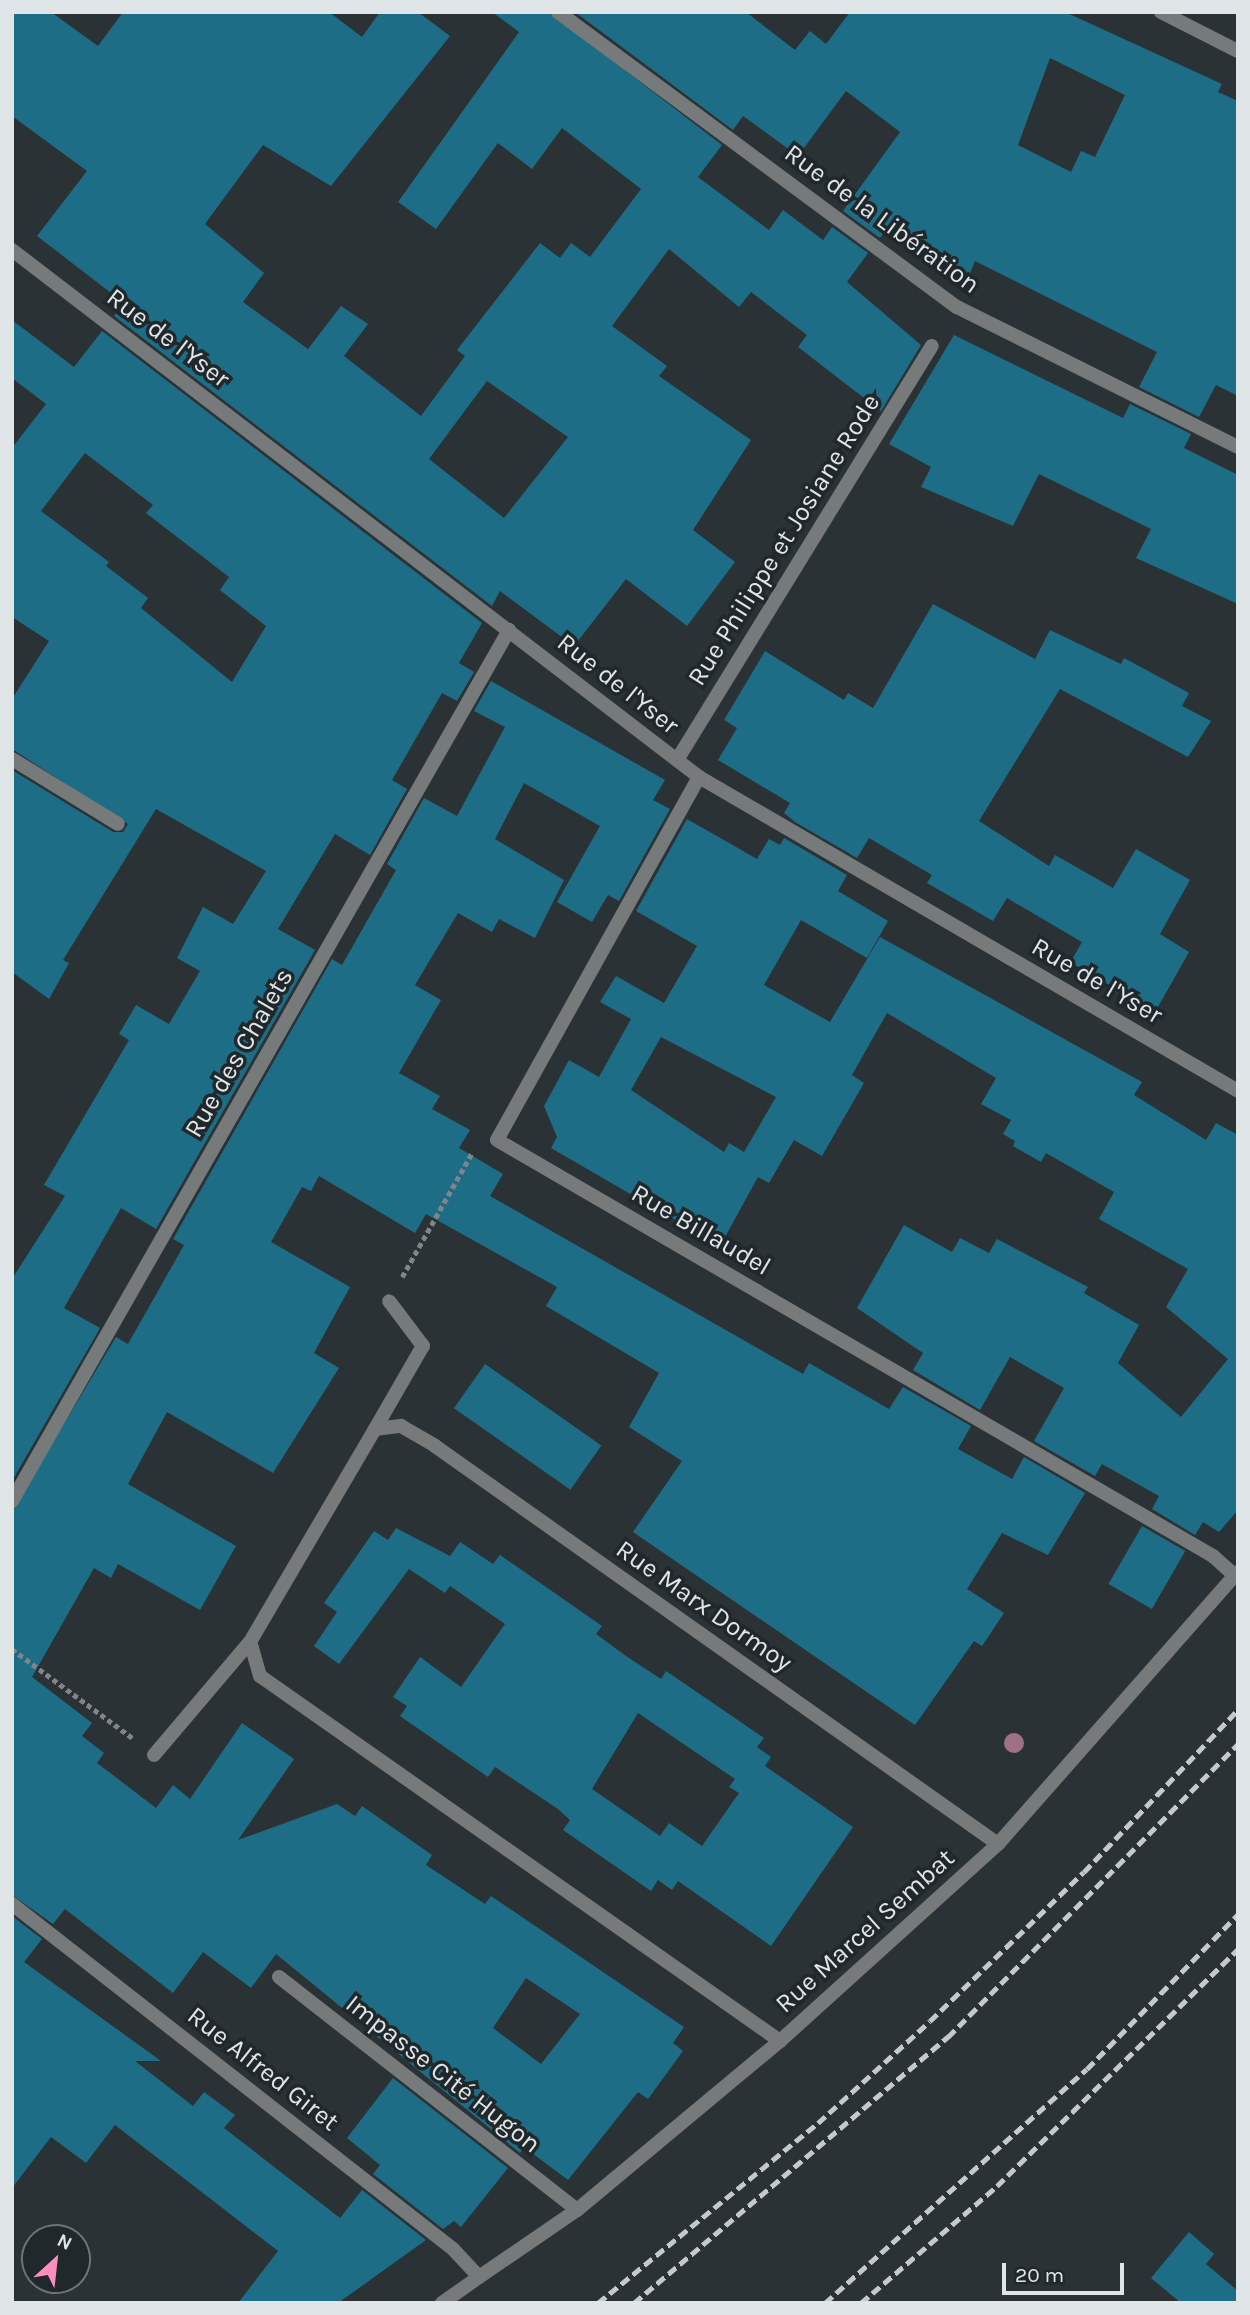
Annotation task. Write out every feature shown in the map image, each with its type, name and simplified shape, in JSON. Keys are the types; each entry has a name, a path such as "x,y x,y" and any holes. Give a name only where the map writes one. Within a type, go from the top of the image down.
{"street":[{"name":"Rue de la Libération","path":"558,12 957,307 1238,447"},
{"path":"1161,12 1238,51"},
{"name":"Rue de l'Yser","path":"12,250 699,777 1238,1091"},
{"name":"Rue Philippe et Josiane Rode","path":"677,760 932,346"},
{"name":"Rue des Chalets","path":"12,1501 509,630"},
{"path":"12,759 118,824"},
{"path":"497,1140 699,777"},
{"name":"Rue Billaudel","path":"497,1140 1213,1556 1236,1574"},
{"path":"154,1755 250,1642 422,1346 389,1301"},
{"name":"Rue Marx Dormoy","path":"375,1429 401,1426 435,1446 998,1844"},
{"name":"Rue Marcel Sembat","path":"442,2303 577,2210 780,2040 998,1844 1236,1574"},
{"path":"250,1642 260,1676 780,2040"},
{"name":"Rue Alfred Giret","path":"12,1904 453,2249 479,2277"},
{"name":"Impasse Cité Hugon","path":"279,1977 577,2210"}],"path":[{"path":"389,1301 473,1152 497,1140"},
{"path":"12,1649 154,1755"}],"building":[{"path":"12,12 51,12 98,46 123,12 329,12 362,37 380,12 418,12 450,36 331,186 263,145 205,224 264,273 243,302 308,349 341,306 368,324 344,356 421,416 465,356 457,350 540,243 560,258 571,243 590,257 641,189 562,128 532,169 498,143 436,229 398,202 519,32 492,12 549,12 722,145 698,177 769,230 783,210 823,240 832,227 868,253 847,282 921,345 881,411 798,347 807,335 751,292 739,307 669,249 612,326 667,366 659,376 751,440 693,530 735,562 687,626 626,579 574,646 500,591 492,606 114,316 124,303 37,236 87,171 12,116","holes":["487,381 568,437 504,518 429,459"]},
{"path":"575,12 746,12 795,50 810,31 826,44 850,12 1065,12 1222,84 1218,92 1238,101 1238,396 1216,385 1199,417 1139,387 1157,352 975,261 967,281 890,225 880,238 843,211 900,132 846,91 798,156 743,116 733,130","holes":["1050,58 1125,95 1095,157 1081,151 1071,172 1018,145"]},
{"path":"12,320 74,367 102,331 482,623 459,663 474,672 457,701 442,693 392,780 407,789 370,855 335,834 278,929 315,950 156,1229 121,1208 64,1308 100,1328 12,1481 12,1279 65,1196 44,1185 129,1040 119,1034 136,1005 169,1024 200,971 177,958 203,907 233,924 266,871 156,809 63,960 69,963 49,999 12,972 12,770 113,832 123,832 128,824 12,749 12,699 49,641 12,617 12,448 46,404 12,378","holes":["85,453 153,505 146,513 229,577 220,590 266,626 232,682 141,608 148,598 106,566 109,562 41,511"]},
{"path":"954,335 1123,418 1130,404 1191,434 1184,448 1238,475 1238,604 1136,558 1151,529 1039,474 1013,526 921,487 931,467 889,444"},
{"path":"933,604 1035,659 1050,630 1121,664 1124,658 1189,693 1182,706 1211,721 1188,757 1060,689 979,821 1049,866 1055,855 1113,888 1136,849 1190,880 1160,934 1189,952 1154,1014 1069,965 1082,942 1007,898 993,921 927,883 932,875 869,838 857,858 784,813 790,803 718,760 737,728 724,720 765,651 844,700 848,693 873,708"},
{"path":"491,681 665,780 653,800 670,809 619,901 608,895 592,922 557,902 600,826 524,783 495,839 564,880 535,938 499,919 492,932 458,913 415,985 441,1000 399,1073 440,1096 432,1109 470,1130 459,1148 503,1174 490,1196 803,1374 809,1363 889,1409 903,1387 971,1426 958,1449 1012,1479 1024,1457 1085,1493 1048,1555 1002,1533 967,1589 1004,1613 982,1646 974,1641 915,1725 633,1532 682,1461 629,1427 659,1373 546,1306 557,1287 426,1214 415,1233 319,1176 311,1191 302,1187 271,1242 350,1287 314,1353 339,1368 273,1473 167,1412 128,1484 236,1546 200,1610 118,1564 111,1578 94,1568 32,1677 92,1723 82,1736 104,1753 97,1763 156,1808 173,1785 190,1799 242,1723 294,1759 238,1840 337,1804 355,1816 362,1806 432,1855 426,1865 485,1904 491,1896 684,2027 673,2043 683,2051 648,2099 638,2092 568,2180 524,2147 520,2153 276,1954 251,1988 203,1952 173,1993 65,1909 53,1924 12,1895 12,1511 116,1337 128,1344 184,1245 173,1239 332,959 342,965 396,870 387,864 424,798 457,816 505,727 474,711","holes":["526,1978 580,2014 541,2064 493,2028"]},
{"path":"687,819 757,859 769,839 780,845 784,838 847,875 838,891 888,921 867,958 801,920 764,985 830,1022 880,937 1142,1082 1134,1095 1206,1140 1216,1123 1238,1135 1238,1510 1219,1532 1203,1522 1195,1535 1152,1509 1159,1496 1102,1464 1095,1476 1034,1441 1064,1388 1010,1357 980,1410 913,1370 923,1353 857,1308 904,1225 952,1252 960,1238 989,1253 997,1239 1088,1287 1084,1293 1139,1325 1118,1363 1181,1417 1228,1359 1166,1307 1188,1269 1099,1219 1114,1192 1046,1153 1041,1162 1013,1146 1015,1141 1003,1134 1011,1120 981,1104 996,1078 887,1013 852,1075 864,1083 822,1156 794,1140 769,1183 758,1177 720,1246 551,1148 557,1137 544,1106 569,1060 599,1077 631,1019 600,1002 616,976 664,1003 697,946 636,911","holes":["661,1037 776,1097 744,1152 729,1143 724,1152 631,1090"]},
{"path":"485,1364 601,1445 570,1490 454,1408"},
{"path":"1142,1526 1185,1551 1152,1609 1108,1584"},
{"path":"396,1528 450,1556 460,1542 493,1564 500,1555 602,1626 596,1634 626,1656 661,1679 666,1671 764,1738 757,1747 771,1757 765,1766 853,1827 771,1946 678,1881 672,1890 658,1880 651,1891 563,1830 570,1820 558,1809 495,1767 488,1777 400,1716 407,1706 393,1697 420,1657 461,1687 505,1624 450,1586 445,1593 409,1569 339,1664 314,1646 337,1612 324,1603 374,1531 388,1540","holes":["638,1713 735,1779 729,1787 739,1793 702,1846 669,1823 660,1836 592,1789"]},
{"path":"12,1916 42,1939 24,1962 161,2061 135,2061 193,2106 204,2092 235,2115 224,2128 340,2218 362,2190 426,2240 338,2303 238,2303 278,2251 115,2125 86,2163 51,2137 12,2188"},
{"path":"393,2078 508,2168 461,2227 454,2221 443,2229 373,2174 380,2165 347,2138"},
{"path":"1189,2232 1214,2254 1206,2264 1238,2291 1238,2303 1181,2303 1151,2278"}],"railway":[{"path":"598,2303 818,2123 930,2021 1084,1872 1238,1710"},
{"path":"634,2303 948,2037 1238,1744"},
{"path":"825,2303 1087,2069 1238,1914"},
{"path":"861,2303 997,2186 1238,1949"}]}
